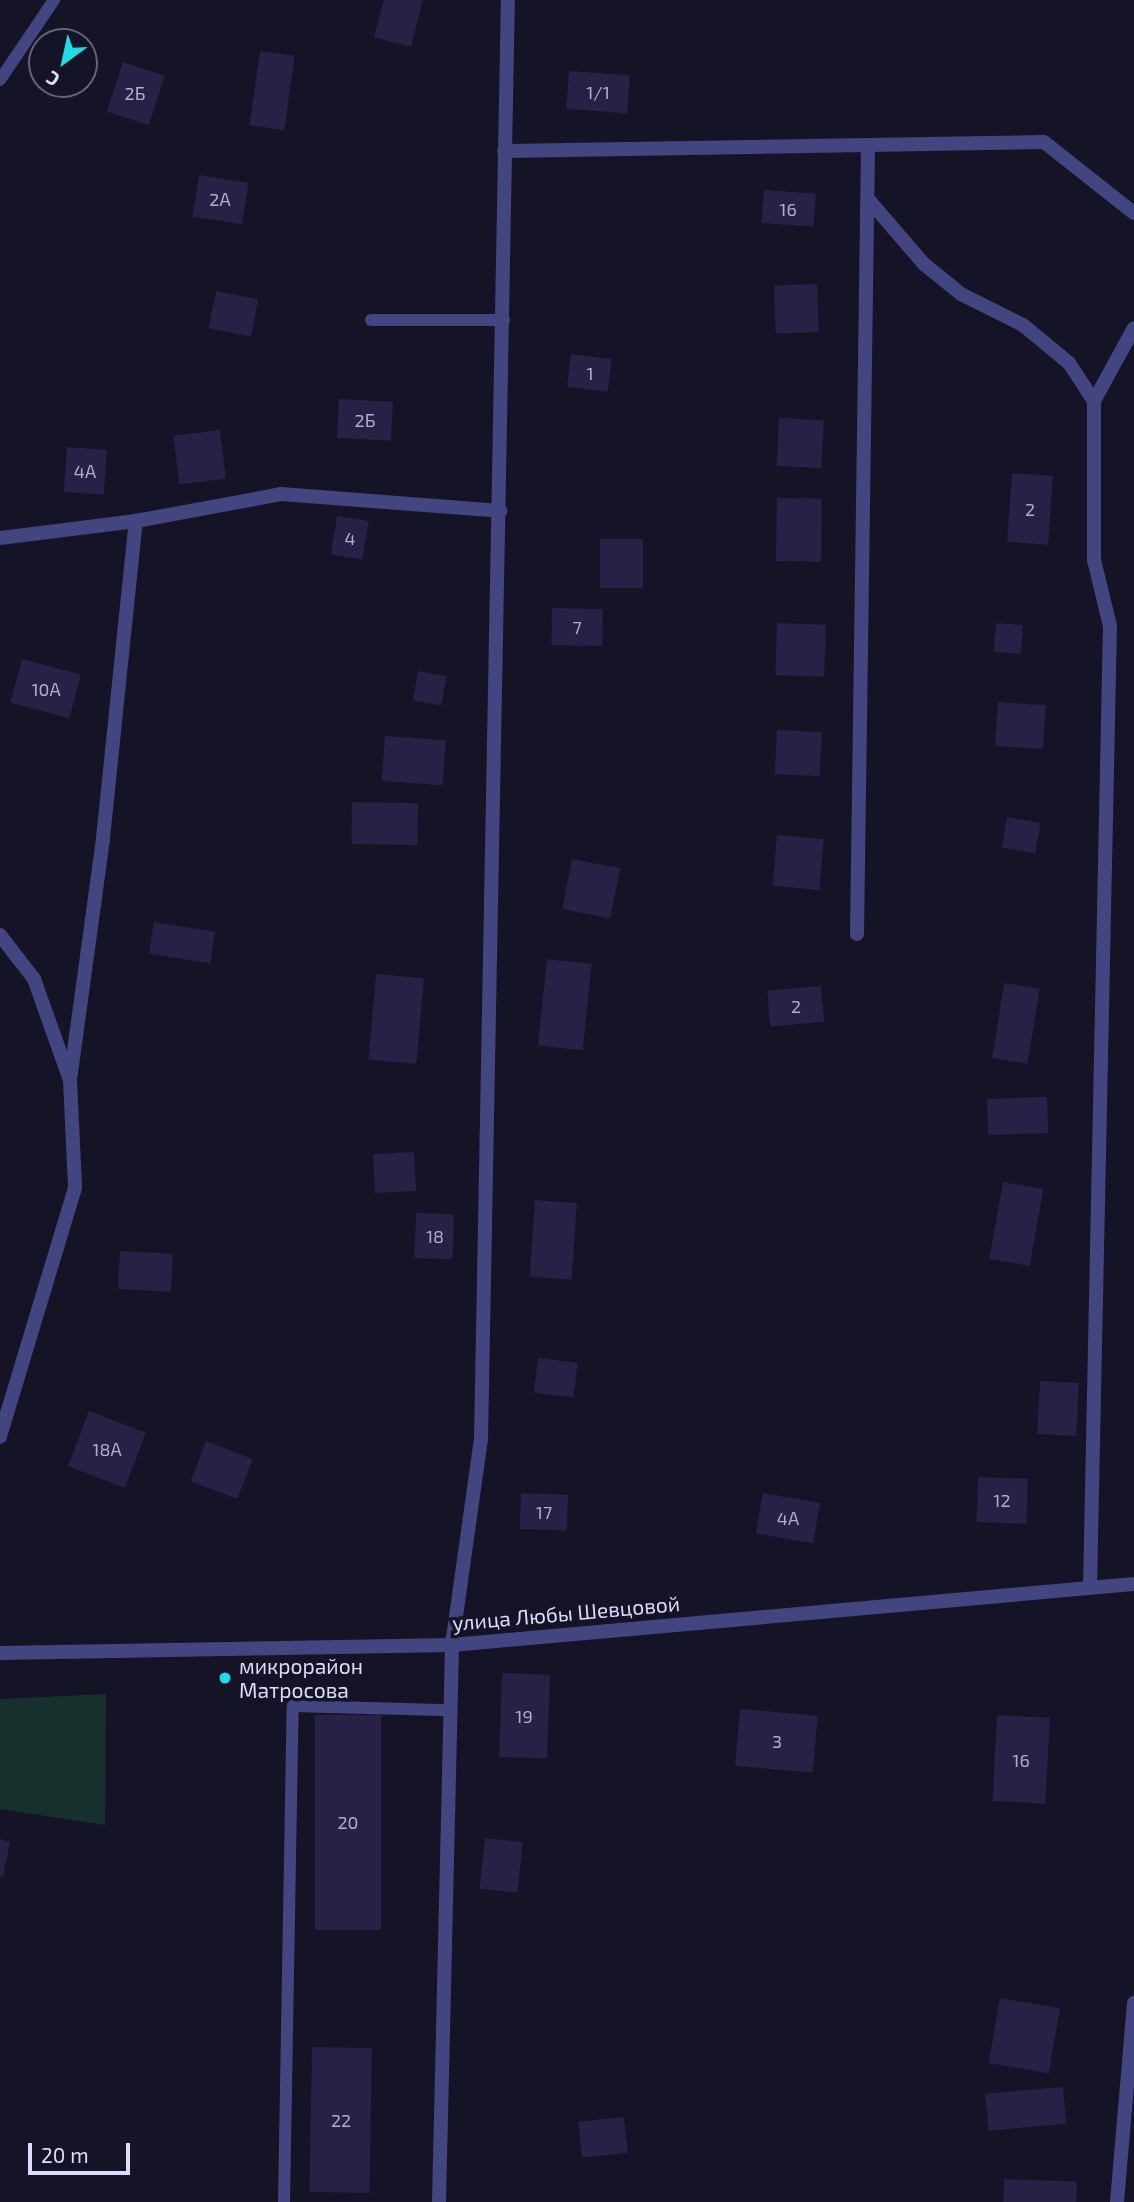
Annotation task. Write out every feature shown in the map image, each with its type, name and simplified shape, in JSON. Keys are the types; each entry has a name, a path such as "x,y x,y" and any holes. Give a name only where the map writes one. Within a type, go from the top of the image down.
{"street":[{"path":"439,2202 452,1645 481,1439 505,320 504,151 508,0"},
{"path":"504,151 1044,142 1134,213"},
{"path":"857,934 868,145"},
{"path":"867,199 924,264 961,294 1023,325 1069,363 1094,401"},
{"path":"1090,1587 1110,626 1094,559 1094,401 1134,328"},
{"path":"0,538 136,521 281,495 500,511"},
{"path":"0,1437 75,1188 70,1080 103,838 136,521"},
{"path":"0,935 34,979 70,1080"},
{"name":"улица Любы Шевцовой","path":"0,1653 452,1645 1134,1584"},
{"path":"1117,2202 1134,2003"}],"lane":[{"path":"0,80 54,0"},
{"path":"371,320 505,320"},
{"path":"284,2202 293,1706 451,1710"}],"green space":[{"path":"106,1694 105,1825 0,1809 0,1699"}],"building":[{"path":"384,0 423,0 411,47 374,37"},
{"path":"260,51 295,56 284,130 250,125"},
{"path":"123,62 165,76 149,125 107,111"},
{"path":"569,71 630,75 627,113 566,109"},
{"path":"199,175 248,183 242,224 192,216"},
{"path":"764,190 816,194 814,227 762,223"},
{"path":"817,284 819,332 776,333 774,286"},
{"path":"216,291 258,299 251,337 209,328"},
{"path":"571,354 612,359 608,392 567,387"},
{"path":"339,399 393,402 391,441 337,438"},
{"path":"779,418 824,420 821,468 776,466"},
{"path":"220,430 226,479 179,484 173,436"},
{"path":"67,447 107,450 104,495 64,492"},
{"path":"1012,473 1053,476 1048,545 1007,542"},
{"path":"777,498 822,499 821,562 776,561"},
{"path":"337,516 369,521 363,560 331,555"},
{"path":"600,539 643,539 643,588 600,588"},
{"path":"552,608 603,609 602,646 551,645"},
{"path":"777,623 826,625 824,677 775,675"},
{"path":"996,623 1023,625 1021,654 994,652"},
{"path":"22,659 81,675 69,718 10,702"},
{"path":"418,671 447,676 441,706 413,701"},
{"path":"998,702 1046,705 1043,749 995,746"},
{"path":"777,730 822,732 820,776 775,774"},
{"path":"385,736 446,740 443,785 382,781"},
{"path":"352,802 418,803 417,845 351,844"},
{"path":"1007,817 1040,823 1035,853 1002,848"},
{"path":"777,835 824,839 819,890 773,886"},
{"path":"572,859 620,868 610,918 562,909"},
{"path":"154,922 215,932 210,963 149,954"},
{"path":"547,959 592,964 583,1050 538,1046"},
{"path":"376,974 424,978 416,1064 369,1060"},
{"path":"1004,983 1040,989 1028,1064 992,1058"},
{"path":"821,986 824,1022 770,1027 767,991"},
{"path":"1047,1097 1048,1133 988,1135 987,1099"},
{"path":"414,1152 416,1191 375,1193 373,1154"},
{"path":"1003,1182 1043,1189 1030,1266 989,1259"},
{"path":"535,1200 577,1203 572,1280 530,1277"},
{"path":"416,1213 454,1214 452,1259 414,1258"},
{"path":"120,1251 173,1254 171,1292 118,1289"},
{"path":"538,1358 578,1363 573,1398 534,1393"},
{"path":"1040,1381 1079,1383 1076,1436 1037,1434"},
{"path":"89,1411 146,1433 125,1488 68,1466"},
{"path":"206,1441 253,1459 237,1499 191,1481"},
{"path":"978,1477 1028,1479 1026,1524 976,1522"},
{"path":"521,1493 568,1495 567,1531 520,1529"},
{"path":"763,1493 820,1503 813,1543 756,1533"},
{"path":"502,1673 550,1675 547,1759 499,1757"},
{"path":"740,1709 818,1716 813,1773 735,1766"},
{"path":"315,1715 381,1715 381,1930 315,1930"},
{"path":"997,1715 1050,1718 1045,1804 992,1801"},
{"path":"485,1838 523,1842 517,1893 480,1889"},
{"path":"0,1839 10,1842 3,1877 0,1876"},
{"path":"1000,1998 1060,2009 1049,2074 989,2063"},
{"path":"312,2047 372,2048 369,2193 309,2192"},
{"path":"1063,2087 1066,2124 989,2131 985,2094"},
{"path":"624,2117 628,2153 582,2158 578,2122"},
{"path":"1004,2179 1077,2182 1076,2202 1003,2202"}],"place":[{"name":"микрорайон Матросова","path":"225,1678"}]}
